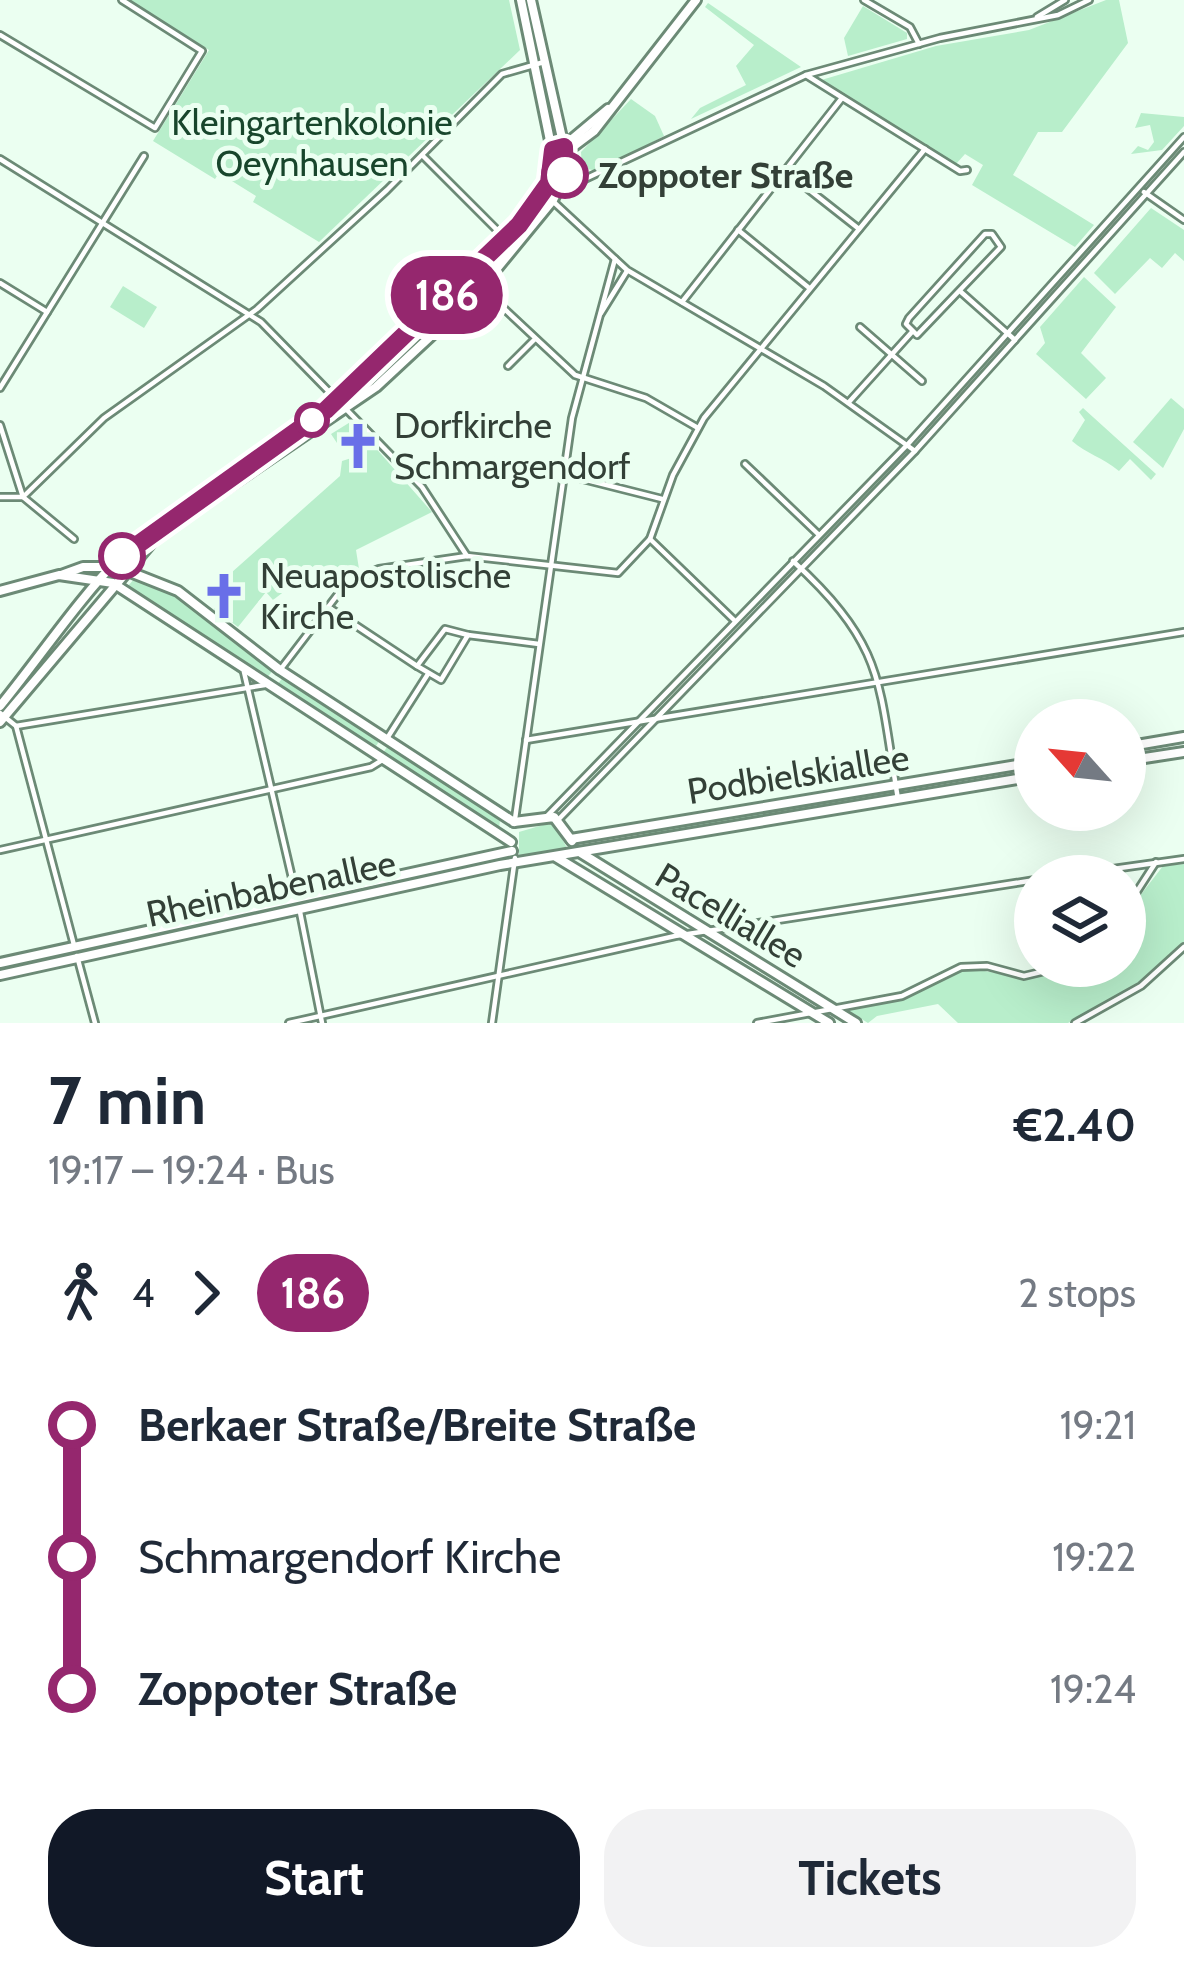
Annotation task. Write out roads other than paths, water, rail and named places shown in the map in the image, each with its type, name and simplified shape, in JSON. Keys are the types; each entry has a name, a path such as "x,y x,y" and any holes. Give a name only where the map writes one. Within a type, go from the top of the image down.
{"street":[{"path":"0,35 155,128 202,52 122,0"},
{"path":"5,718 113,583 167,528 396,369 482,288 553,200 565,175 564,147 521,0"},
{"path":"5,718 111,568 161,523 299,430 339,397 506,239 544,193 553,150 531,0"},
{"path":"553,150 564,147 614,104 696,0"},
{"path":"865,0 910,27 919,44"},
{"path":"1032,20 1065,0"},
{"path":"585,179 806,75 919,44 1066,13 1089,0"},
{"path":"0,497 22,496 116,408 250,314 423,156 502,74 539,63"},
{"path":"806,75 960,171 968,170"},
{"path":"682,302 842,98"},
{"path":"547,817 908,444 1184,137"},
{"path":"5,718 269,684 352,578 398,564 466,556 618,573 650,539 698,428 925,149"},
{"path":"558,820 915,452 1184,152"},
{"path":"0,388 144,156"},
{"path":"423,156 515,248"},
{"path":"0,158 250,314 348,406 422,487 466,556"},
{"path":"784,170 859,229"},
{"path":"1138,188 1184,220"},
{"path":"544,193 627,270 849,402 915,452"},
{"path":"738,230 810,288"},
{"path":"989,232 1000,248 924,333 912,332 909,318 989,232"},
{"path":"493,1023 514,822 563,474 582,379 615,260"},
{"path":"1072,262 1079,268"},
{"path":"598,317 627,270"},
{"path":"0,284 47,312"},
{"path":"482,288 582,379 646,398 698,428"},
{"path":"961,292 1015,340"},
{"path":"860,327 922,381"},
{"path":"849,402 912,332"},
{"path":"508,366 535,338"},
{"path":"0,425 22,496 74,539"},
{"path":"745,464 818,534"},
{"path":"563,474 664,500"},
{"path":"650,539 735,621"},
{"path":"793,560 856,626 879,682 898,799"},
{"path":"0,591 83,567 125,570 178,591 280,670 514,822 558,820 579,852"},
{"path":"59,575 113,583 380,757 514,855"},
{"path":"328,607 441,680 468,635"},
{"path":"749,607 756,614"},
{"path":"417,666 441,631 538,644"},
{"path":"526,740 1184,632"},
{"path":"722,635 729,642"},
{"path":"243,667 321,1019"},
{"path":"0,850 371,767 429,673"},
{"path":"5,718 46,839 95,1023"},
{"path":"1146,743 1184,737"},
{"path":"1146,758 1184,752"},
{"name":"Podbielskiallee","path":"571,839 1014,765"},
{"name":"Podbielskiallee","path":"555,856 1014,780"},
{"path":"639,828 641,841"},
{"name":"Pacelliallee","path":"579,852 703,930 829,1023"},
{"name":"Rheinbabenallee","path":"0,975 514,855 555,856"},
{"name":"Pacelliallee","path":"555,856 818,1013 856,1023"},
{"path":"1146,864 1184,859"},
{"path":"1146,877 1156,862"},
{"path":"289,1023 703,930 1014,883"},
{"name":"Rheinbabenallee","path":"0,963 298,904"},
{"path":"1075,1023 1141,986 1184,947"},
{"path":"758,1023 902,996 962,967 987,966 1014,973"}],"place":[{"name":"Zoppoter Straße","path":"565,175"},
{"name":"Dorfkirche Schmargendorf","path":"358,446"},
{"name":"Neuapostolische Kirche","path":"224,596"}],"park label":[{"name":"Kleingartenkolonie Oeynhausen","path":"312,142"}]}
